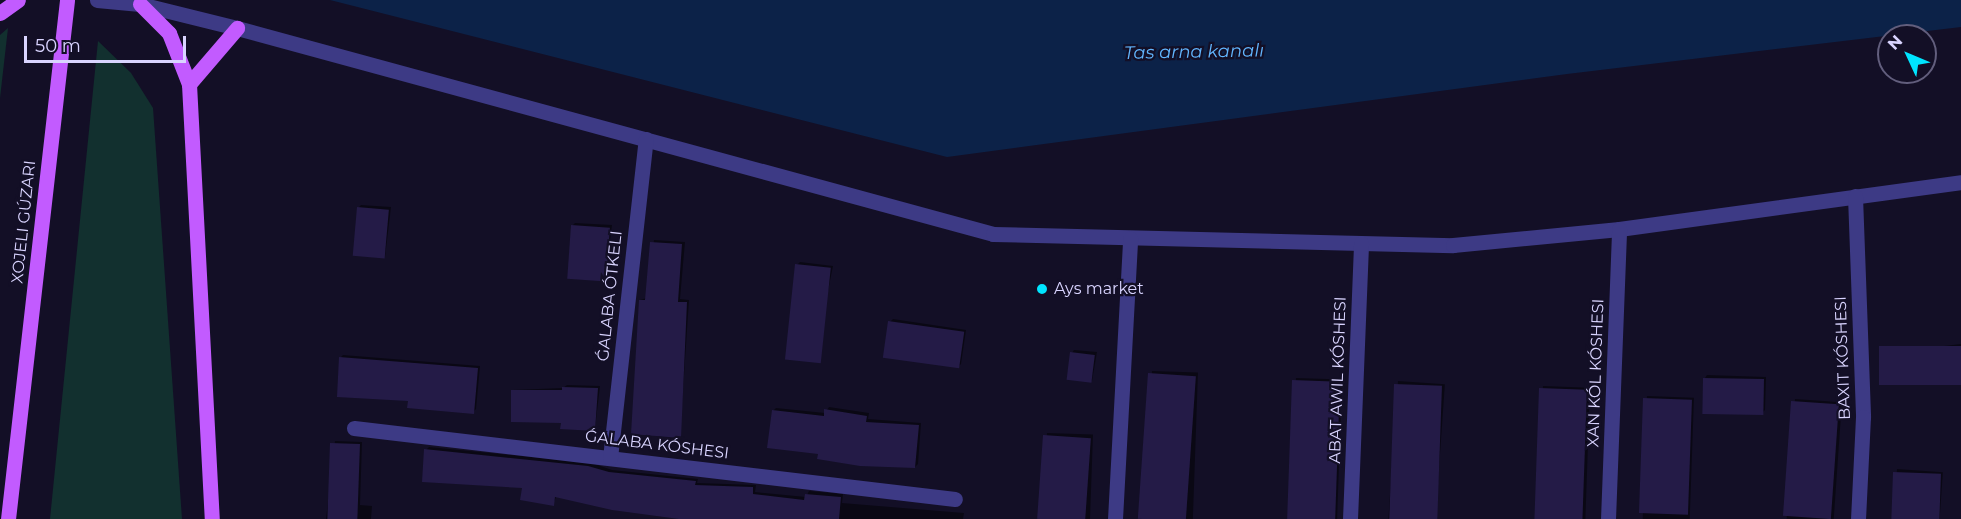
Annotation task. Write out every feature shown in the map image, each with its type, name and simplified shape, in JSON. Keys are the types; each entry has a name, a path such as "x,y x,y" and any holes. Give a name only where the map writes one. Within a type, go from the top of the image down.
{"main road":[{"path":"0,13 18,0"},
{"path":"8,519 67,0"},
{"path":"140,4 169,33 189,84 212,519"},
{"path":"189,84 237,28"}],"street":[{"path":"98,0 140,4 237,28 993,234 1453,245 1619,229 1961,182"},
{"name":"ǴALABA ÓTKELI","path":"610,458 646,139"},
{"path":"1856,196 1863,417 1858,519"},
{"name":"XAN KÓL KÓSHESI","path":"1608,519 1619,229"},
{"path":"1115,519 1130,238"},
{"path":"1350,519 1361,243"},
{"name":"ǴALABA KÓSHESI","path":"354,428 955,499"}],"green space":[{"path":"8,28 0,98 0,35"},
{"path":"98,41 131,73 153,108 182,519 50,519"}],"water":[{"name":"Tas arna kanalı","path":"330,0 1961,0 1961,27 1937,30 1937,24 1877,24 1877,37 1567,74 947,157"}],"building":[{"path":"357,207 389,210 385,259 353,256"},
{"path":"571,225 610,228 606,282 567,279"},
{"path":"650,242 682,244 678,302 687,302 681,438 631,434 639,300 645,300"},
{"path":"795,264 831,268 821,363 785,359"},
{"path":"888,321 964,332 959,368 883,358"},
{"path":"1879,346 1961,346 1961,385 1879,385"},
{"path":"1070,352 1095,355 1091,383 1067,380"},
{"path":"339,357 478,368 474,414 407,408 408,401 337,397"},
{"path":"1148,373 1196,376 1186,519 1138,519"},
{"path":"1703,378 1764,379 1763,415 1702,414"},
{"path":"1292,380 1340,382 1335,519 1287,519"},
{"path":"1394,384 1442,386 1437,519 1389,519"},
{"path":"562,387 598,388 595,431 560,429 561,423 511,422 511,390 562,390"},
{"path":"1539,388 1587,390 1582,519 1534,519"},
{"path":"1643,398 1692,400 1688,515 1639,513"},
{"path":"1791,401 1839,404 1831,519 1783,516"},
{"path":"824,409 867,416 866,422 919,425 915,468 860,466 817,459 818,454 767,448 772,410 824,416"},
{"path":"1043,435 1091,438 1085,519 1037,519"},
{"path":"330,443 360,444 357,519 327,519"},
{"path":"424,449 588,466 609,472 696,481 695,485 753,487 753,494 804,500 805,494 841,497 839,519 679,519 612,510 555,497 554,506 520,500 522,488 422,482"},
{"path":"1893,472 1941,474 1939,519 1891,519"}],"place":[{"name":"Ays market","path":"1042,289"}]}
